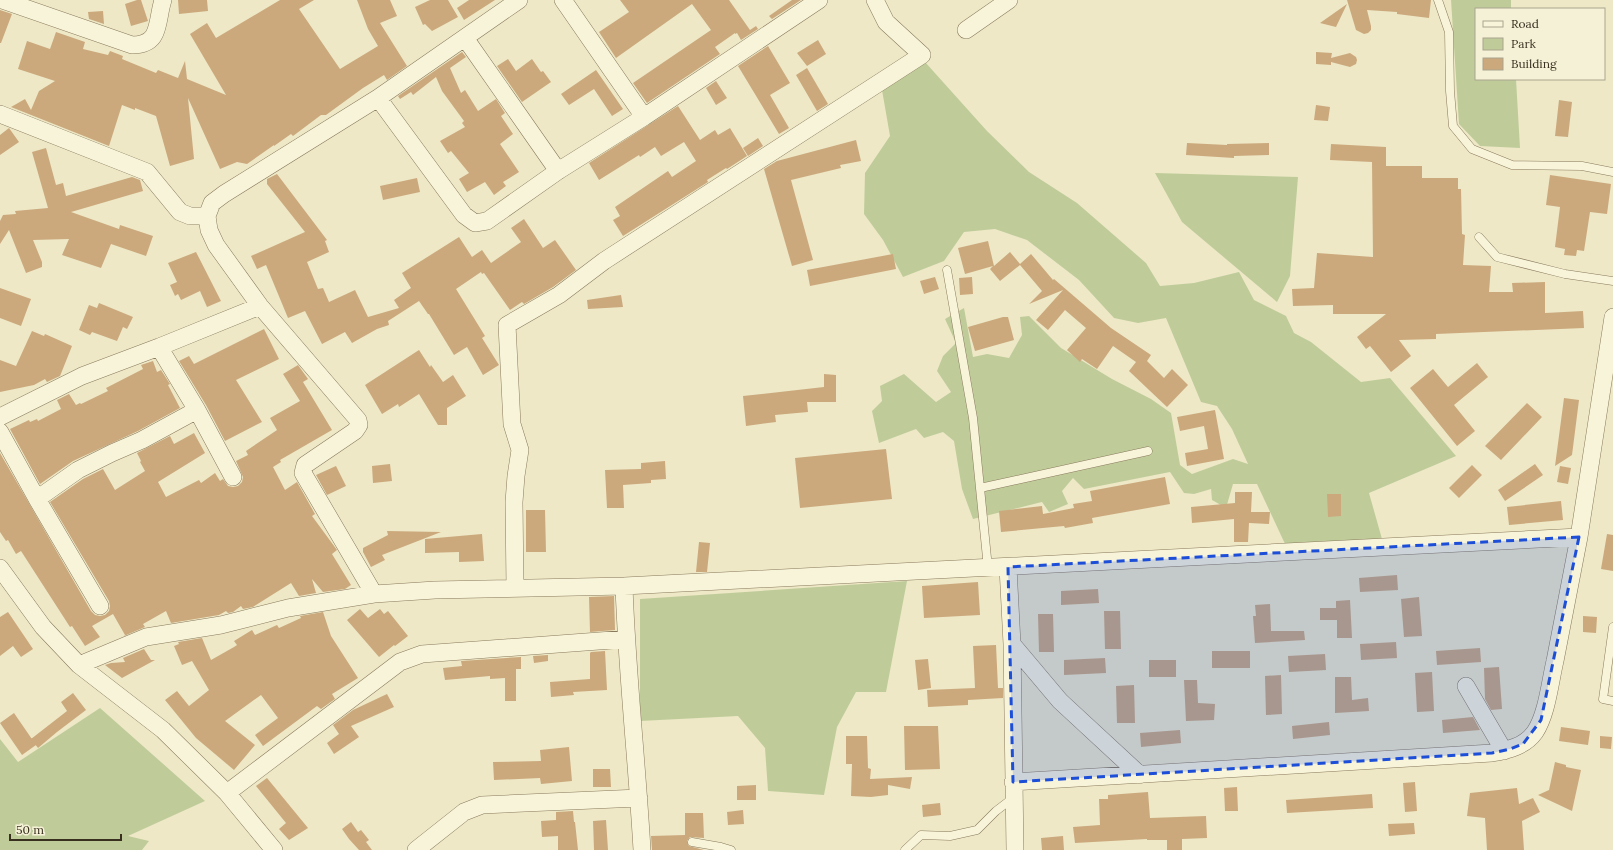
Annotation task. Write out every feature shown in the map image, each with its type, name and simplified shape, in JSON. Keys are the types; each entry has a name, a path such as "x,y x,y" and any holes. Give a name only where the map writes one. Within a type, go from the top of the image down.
{"street":[{"path":"2,0 132,45 143,45 152,39 158,27 162,0"},
{"path":"374,594 303,473 305,465 355,431 358,428 358,420 260,306 216,245 209,230 207,216 212,204 224,194 378,98 519,0"},
{"path":"563,0 644,117"},
{"path":"378,98 464,216 475,223 487,221 558,171 644,117 819,0"},
{"path":"515,587 514,502 520,450 512,424 507,326 559,295 604,261 922,55 886,22 875,0"},
{"path":"966,30 1009,0"},
{"path":"465,38 558,171"},
{"path":"0,114 147,172 180,212 190,216 207,216"},
{"path":"0,416 82,376 260,306"},
{"path":"1013,790 1140,775 1492,753 1504,751 1523,744 1534,733 1541,720 1550,684 1579,538 1613,317"},
{"path":"159,347 197,410 233,477"},
{"path":"37,499 78,470 112,452 142,440 197,410"},
{"path":"0,432 37,499 100,606"},
{"path":"80,665 146,637 221,625 288,608 374,594 515,587 624,586 1579,538"},
{"path":"1008,567 1012,644 1015,850"},
{"path":"0,568 43,627 80,665 163,730 227,793 274,850"},
{"path":"624,586 626,638 642,850"},
{"path":"227,793 400,662 422,654 626,638"},
{"path":"1012,644 1060,701 1140,775"},
{"path":"1466,686 1504,751"},
{"path":"416,850 464,812 482,806 639,798"}],"lane":[{"path":"1438,0 1448,32 1453,126 1472,149 1512,165 1582,166 1613,172"},
{"path":"1479,237 1497,257 1565,274 1613,281"},
{"path":"947,270 972,418 988,568"},
{"path":"980,488 1148,451"},
{"path":"1613,627 1603,699 1613,701"},
{"path":"905,850 921,835 950,836 978,830 1013,790"},
{"path":"692,842 720,846 731,850"}],"highlighted area":[{"path":"1579,537 1541,720 1523,744 1492,753 1013,782 1008,567"}],"green space":[{"path":"1451,0 1511,0 1511,8 1475,8 1475,80 1516,80 1520,148 1480,146 1459,124"},
{"path":"925,62 987,131 1029,172 1077,203 1146,263 1160,286 1194,283 1239,272 1254,300 1286,316 1294,333 1311,342 1361,382 1390,378 1456,456 1369,493 1382,539 1286,546 1257,484 1233,484 1226,508 1212,500 1211,489 1194,494 1184,493 1170,472 1084,489 1073,478 1062,491 1068,504 1049,512 1042,502 973,519 962,489 954,441 943,432 924,438 916,429 879,443 872,411 882,401 880,386 904,374 936,402 951,392 937,371 943,356 956,343 945,319 964,308 973,357 987,354 1009,358 1022,335 1020,317 1029,316 1061,348 1112,379 1151,399 1171,413 1180,465 1192,474 1233,459 1248,464 1232,429 1217,406 1201,402 1166,318 1138,323 1114,318 1079,280 1027,240 995,229 964,232 944,261 903,277 883,240 864,214 865,173 890,136 882,90"},
{"path":"1155,173 1298,177 1290,276 1277,302 1182,222"},
{"path":"907,581 886,692 856,692 837,727 824,795 768,791 765,748 738,716 640,721 640,599"},
{"path":"100,708 205,801 128,836 149,841 142,850 0,850 0,739 18,762"}],"building":[{"path":"141,0 148,21 131,26 125,4"},
{"path":"178,0 207,0 208,11 179,14"},
{"path":"280,0 314,0 299,9 340,69 378,46 368,29 357,0 390,0 397,16 380,23 407,66 387,80 384,75 363,88 326,115 321,115 293,136 291,134 247,164 237,162 220,169 188,98 194,159 170,166 156,116 135,108 135,110 122,105 109,146 11,107 25,99 31,110 39,91 55,81 18,69 27,41 50,49 56,32 85,42 83,49 108,55 110,51 123,56 122,59 156,73 158,70 178,78 185,61 187,79 226,95 190,34 207,23 216,38"},
{"path":"430,0 448,0 458,17 432,31 425,24 423,25 415,7"},
{"path":"469,0 495,0 464,20 457,8"},
{"path":"620,0 729,0 750,30 756,26 758,29 741,40 737,33 735,33 715,47 720,54 647,103 633,83 711,30 692,4 616,58 599,32 629,12"},
{"path":"792,0 801,0 772,19 769,16"},
{"path":"1347,0 1431,0 1429,18 1397,14 1397,12 1367,10 1371,30 1364,34 1356,30"},
{"path":"1347,4 1336,27 1320,23"},
{"path":"0,10 12,14 1,43 0,43"},
{"path":"103,11 104,24 89,19 88,12"},
{"path":"818,40 826,54 807,66 797,53"},
{"path":"768,46 790,83 770,95 789,128 779,134 738,66"},
{"path":"462,52 466,57 450,68 461,93 465,90 478,111 496,99 505,113 501,116 513,134 500,144 519,172 503,182 506,186 494,195 485,182 467,192 459,179 469,173 451,151 448,153 440,141 465,127 462,123 464,121 442,91 436,77 413,95 411,92 400,99 398,96"},
{"path":"1316,52 1332,53 1331,58 1350,53 1356,57 1357,60 1356,64 1350,67 1331,62 1331,65 1316,64"},
{"path":"508,59 516,71 532,59 541,72 543,71 551,82 522,102 497,66"},
{"path":"807,68 828,104 817,111 796,75"},
{"path":"596,70 623,109 612,116 594,89 569,105 561,94"},
{"path":"716,81 727,98 716,105 706,88"},
{"path":"1559,100 1572,102 1568,137 1555,136"},
{"path":"1316,105 1330,107 1328,121 1314,120"},
{"path":"678,106 700,140 715,130 718,135 730,128 747,156 707,180 708,182 623,236 613,220 620,216 615,207 668,171 672,177 696,161 684,142 661,156 655,147 640,157 639,155 599,180 589,163"},
{"path":"9,128 19,142 0,155 0,135"},
{"path":"758,138 763,146 748,156 743,148"},
{"path":"856,140 861,161 840,165 841,168 791,180 813,260 792,266 764,169 777,161"},
{"path":"1187,143 1227,145 1269,143 1269,155 1234,156 1234,158 1186,155"},
{"path":"1331,144 1386,147 1386,166 1422,166 1422,178 1458,178 1458,189 1461,189 1462,234 1465,235 1463,265 1491,266 1489,292 1513,292 1512,283 1545,282 1545,313 1583,311 1584,328 1436,334 1436,339 1399,340 1411,356 1391,372 1370,346 1366,349 1357,337 1386,314 1333,314 1333,305 1293,306 1292,289 1314,288 1317,253 1373,257 1372,162 1330,160"},
{"path":"46,148 56,185 63,183 66,196 132,177 140,180 143,191 71,212 119,229 120,225 153,236 146,256 111,244 101,268 62,255 69,239 33,240 42,262 42,267 26,273 9,230 0,244 0,221 3,215 16,214 15,211 48,208 32,152"},
{"path":"277,174 327,240 325,241 329,252 307,262 318,289 323,288 329,302 355,290 368,317 399,308 394,300 411,288 402,273 459,237 472,257 482,250 491,263 521,242 511,228 524,219 543,248 555,240 576,270 553,287 524,304 522,302 510,310 484,273 482,274 481,272 456,289 485,336 482,338 499,365 483,375 467,347 454,355 429,314 419,301 388,321 389,325 377,329 352,343 345,332 322,344 305,311 288,318 266,265 257,269 251,256 305,232 267,184 267,179"},
{"path":"1550,175 1611,184 1607,214 1590,212 1584,251 1577,250 1576,256 1564,255 1565,249 1555,247 1560,207 1546,205"},
{"path":"417,178 420,192 383,200 380,186"},
{"path":"988,241 994,266 1010,252 1020,264 1031,254 1053,280 1054,279 1111,328 1151,355 1147,361 1164,378 1172,369 1188,385 1167,407 1129,371 1136,362 1113,346 1097,369 1082,359 1080,362 1067,350 1086,328 1065,310 1048,330 1036,320 1063,290 1029,304 1042,291 1020,265 1000,281 990,269 993,266 965,274 958,248"},
{"path":"196,252 221,301 207,307 200,291 181,300 178,294 175,296 170,285 177,282 168,263"},
{"path":"893,254 896,269 810,286 807,270"},
{"path":"935,277 939,289 924,294 920,281"},
{"path":"972,277 973,294 960,295 959,278"},
{"path":"0,288 31,299 21,326 0,318"},
{"path":"621,295 623,307 588,309 587,300"},
{"path":"99,303 133,317 127,329 123,327 117,341 92,332 90,335 79,330 89,305 97,308"},
{"path":"1003,317 1008,317 1014,340 975,351 968,327"},
{"path":"264,329 279,359 236,380 262,422 225,441 206,405 179,361 189,356 194,364"},
{"path":"32,331 44,336 45,334 72,346 60,376 47,382 45,379 34,385 0,392 0,360 16,366"},
{"path":"419,350 430,367 431,365 443,382 453,375 466,396 447,408 447,425 438,425 419,394 399,407 398,404 382,414 365,385"},
{"path":"153,361 157,372 161,370 170,384 168,385 180,408 138,431 73,461 40,484 10,429 29,420 30,422 37,419 38,421 61,409 57,400 69,394 76,405 81,404 108,391 106,388 143,369 141,365"},
{"path":"1477,363 1488,377 1454,405 1475,431 1457,446 1410,388 1433,369 1448,387"},
{"path":"298,365 308,379 303,382 332,430 280,460 281,462 273,467 285,490 297,482 315,514 312,516 337,550 332,554 351,585 345,589 323,592 312,579 316,593 299,596 291,583 253,607 243,609 241,606 233,612 228,613 226,611 219,615 171,623 166,611 143,624 145,627 124,636 125,635 113,614 92,626 100,637 85,646 72,626 70,627 21,551 16,554 8,540 6,541 0,532 0,453 91,611 95,615 105,615 109,611 109,601 50,502 83,479 103,469 115,490 145,471 137,453 170,436 174,444 194,433 205,453 158,482 166,497 199,480 201,483 215,473 220,481 223,479 228,486 238,486 242,482 243,477 236,461 248,455 246,451 277,430 270,418 300,401 283,374"},
{"path":"824,374 836,375 836,402 807,402 808,412 775,415 776,422 746,426 743,396 824,387"},
{"path":"1564,398 1579,400 1572,455 1555,466"},
{"path":"1527,403 1542,417 1501,460 1485,446"},
{"path":"1215,410 1224,459 1187,466 1185,453 1208,449 1204,426 1180,431 1177,417"},
{"path":"886,449 892,499 800,508 795,458"},
{"path":"665,461 666,479 651,480 651,483 623,485 624,508 607,508 605,470 641,469 641,463"},
{"path":"390,464 392,481 373,483 372,466"},
{"path":"1535,464 1543,475 1505,501 1498,490"},
{"path":"1472,465 1482,475 1459,498 1449,488"},
{"path":"336,466 346,486 327,495 316,475"},
{"path":"1560,466 1571,468 1568,484 1557,482"},
{"path":"1165,477 1170,504 1092,518 1093,523 1065,528 1064,526 1001,532 999,511 1042,506 1043,514 1074,508 1073,504 1092,501 1090,491"},
{"path":"1235,492 1252,492 1251,512 1270,512 1269,524 1249,523 1248,542 1234,542 1234,519 1192,523 1191,507 1235,503"},
{"path":"1327,494 1341,494 1341,516 1328,517"},
{"path":"1561,501 1563,520 1509,525 1507,507"},
{"path":"526,510 545,510 546,552 526,552"},
{"path":"387,531 441,532 382,555 385,560 371,567 363,552 363,548 388,535"},
{"path":"482,534 484,561 459,562 459,552 425,553 425,539"},
{"path":"1607,534 1613,535 1613,571 1601,569"},
{"path":"699,542 710,543 707,572 696,572"},
{"path":"1397,575 1398,590 1360,592 1359,578"},
{"path":"978,582 980,615 924,618 922,586"},
{"path":"1098,589 1099,603 1061,605 1061,591"},
{"path":"614,596 615,630 590,632 589,597"},
{"path":"1419,597 1422,636 1404,637 1401,599"},
{"path":"1350,600 1352,638 1337,638 1337,620 1320,620 1320,608 1336,608 1336,601"},
{"path":"1270,604 1271,631 1304,631 1305,640 1255,643 1253,616 1256,616 1255,605"},
{"path":"360,609 368,618 380,609 384,614 388,611 408,636 379,657 347,620"},
{"path":"1104,611 1120,611 1121,649 1105,649"},
{"path":"8,612 33,649 21,657 13,646 0,656 0,617"},
{"path":"323,612 331,636 358,678 332,694 335,699 321,709 317,706 263,746 255,735 278,718 261,695 225,721 255,745 234,770 196,738 165,700 177,691 189,706 209,690 192,661 182,665 174,646 179,644 178,642 202,638 211,660 237,645 234,641 252,630 255,635 277,625 279,628 301,618 300,616"},
{"path":"1038,614 1053,614 1054,652 1039,652"},
{"path":"1583,616 1597,617 1596,633 1583,632"},
{"path":"1396,642 1397,658 1361,660 1360,644"},
{"path":"996,645 998,688 1003,688 1003,698 968,700 968,705 928,707 927,690 975,688 973,646"},
{"path":"1480,648 1481,662 1437,665 1436,651"},
{"path":"144,649 151,660 155,660 122,678 105,665 125,662 123,658"},
{"path":"605,651 607,690 573,692 574,695 551,697 550,682 590,679 590,653"},
{"path":"1212,651 1250,651 1250,668 1212,668"},
{"path":"1325,654 1326,670 1289,672 1288,656"},
{"path":"548,655 548,661 534,663 533,656"},
{"path":"521,657 521,669 516,669 516,701 505,701 505,678 490,679 490,676 445,680 443,668 462,666 461,661"},
{"path":"1105,658 1106,673 1064,675 1064,660"},
{"path":"928,659 931,688 918,690 915,660"},
{"path":"1149,660 1176,660 1176,677 1149,677"},
{"path":"1499,667 1502,709 1491,710 1485,699 1484,668"},
{"path":"1432,672 1434,711 1417,712 1415,673"},
{"path":"1281,675 1282,714 1266,715 1265,676"},
{"path":"1335,677 1351,677 1352,700 1368,698 1369,711 1335,713"},
{"path":"1184,680 1197,680 1198,703 1215,704 1214,720 1186,721"},
{"path":"1134,685 1135,723 1117,723 1116,686"},
{"path":"73,693 86,710 38,748 31,739 67,711 61,702"},
{"path":"387,694 394,707 351,726 359,737 334,754 327,743 339,734 333,725 353,710"},
{"path":"14,713 36,745 22,755 0,723"},
{"path":"1473,717 1480,730 1443,733 1442,720"},
{"path":"1329,722 1330,735 1293,739 1292,726"},
{"path":"904,726 938,726 940,769 905,770"},
{"path":"1561,727 1590,731 1588,745 1559,741"},
{"path":"1180,730 1181,743 1141,747 1140,733"},
{"path":"846,736 867,736 868,768 871,769 870,779 912,777 910,789 888,785 888,795 871,797 851,796 852,764 846,764"},
{"path":"1600,736 1612,737 1611,749 1600,748"},
{"path":"569,747 572,781 541,784 540,778 494,780 493,762 541,761 540,750"},
{"path":"1555,762 1566,765 1566,767 1581,770 1572,811 1538,795 1549,790"},
{"path":"593,769 610,769 611,787 593,787"},
{"path":"267,778 308,828 289,840 279,829 286,823 256,786"},
{"path":"1415,782 1417,811 1405,812 1403,783"},
{"path":"756,785 756,800 737,800 737,786"},
{"path":"1237,787 1238,811 1225,811 1224,788"},
{"path":"1517,788 1519,804 1533,798 1540,812 1522,821 1524,850 1487,850 1485,818 1467,816 1470,793"},
{"path":"1148,792 1150,818 1206,816 1207,838 1182,839 1182,850 1167,850 1167,840 1147,839 1075,843 1073,827 1100,825 1099,799 1108,799 1108,795"},
{"path":"1372,794 1373,808 1287,813 1286,800"},
{"path":"940,803 941,815 923,817 922,805"},
{"path":"743,810 744,824 728,825 727,812"},
{"path":"573,811 578,850 558,850 558,836 542,837 541,821 556,820 556,812"},
{"path":"685,813 703,813 704,838 690,837 687,841 689,846 704,850 652,850 651,836 685,835"},
{"path":"606,820 608,850 594,850 593,821"},
{"path":"351,822 358,832 361,830 369,840 366,842 372,850 359,850 349,839 342,829"},
{"path":"1414,823 1415,834 1389,836 1388,824"},
{"path":"1063,836 1064,850 1042,850 1041,838"}]}
